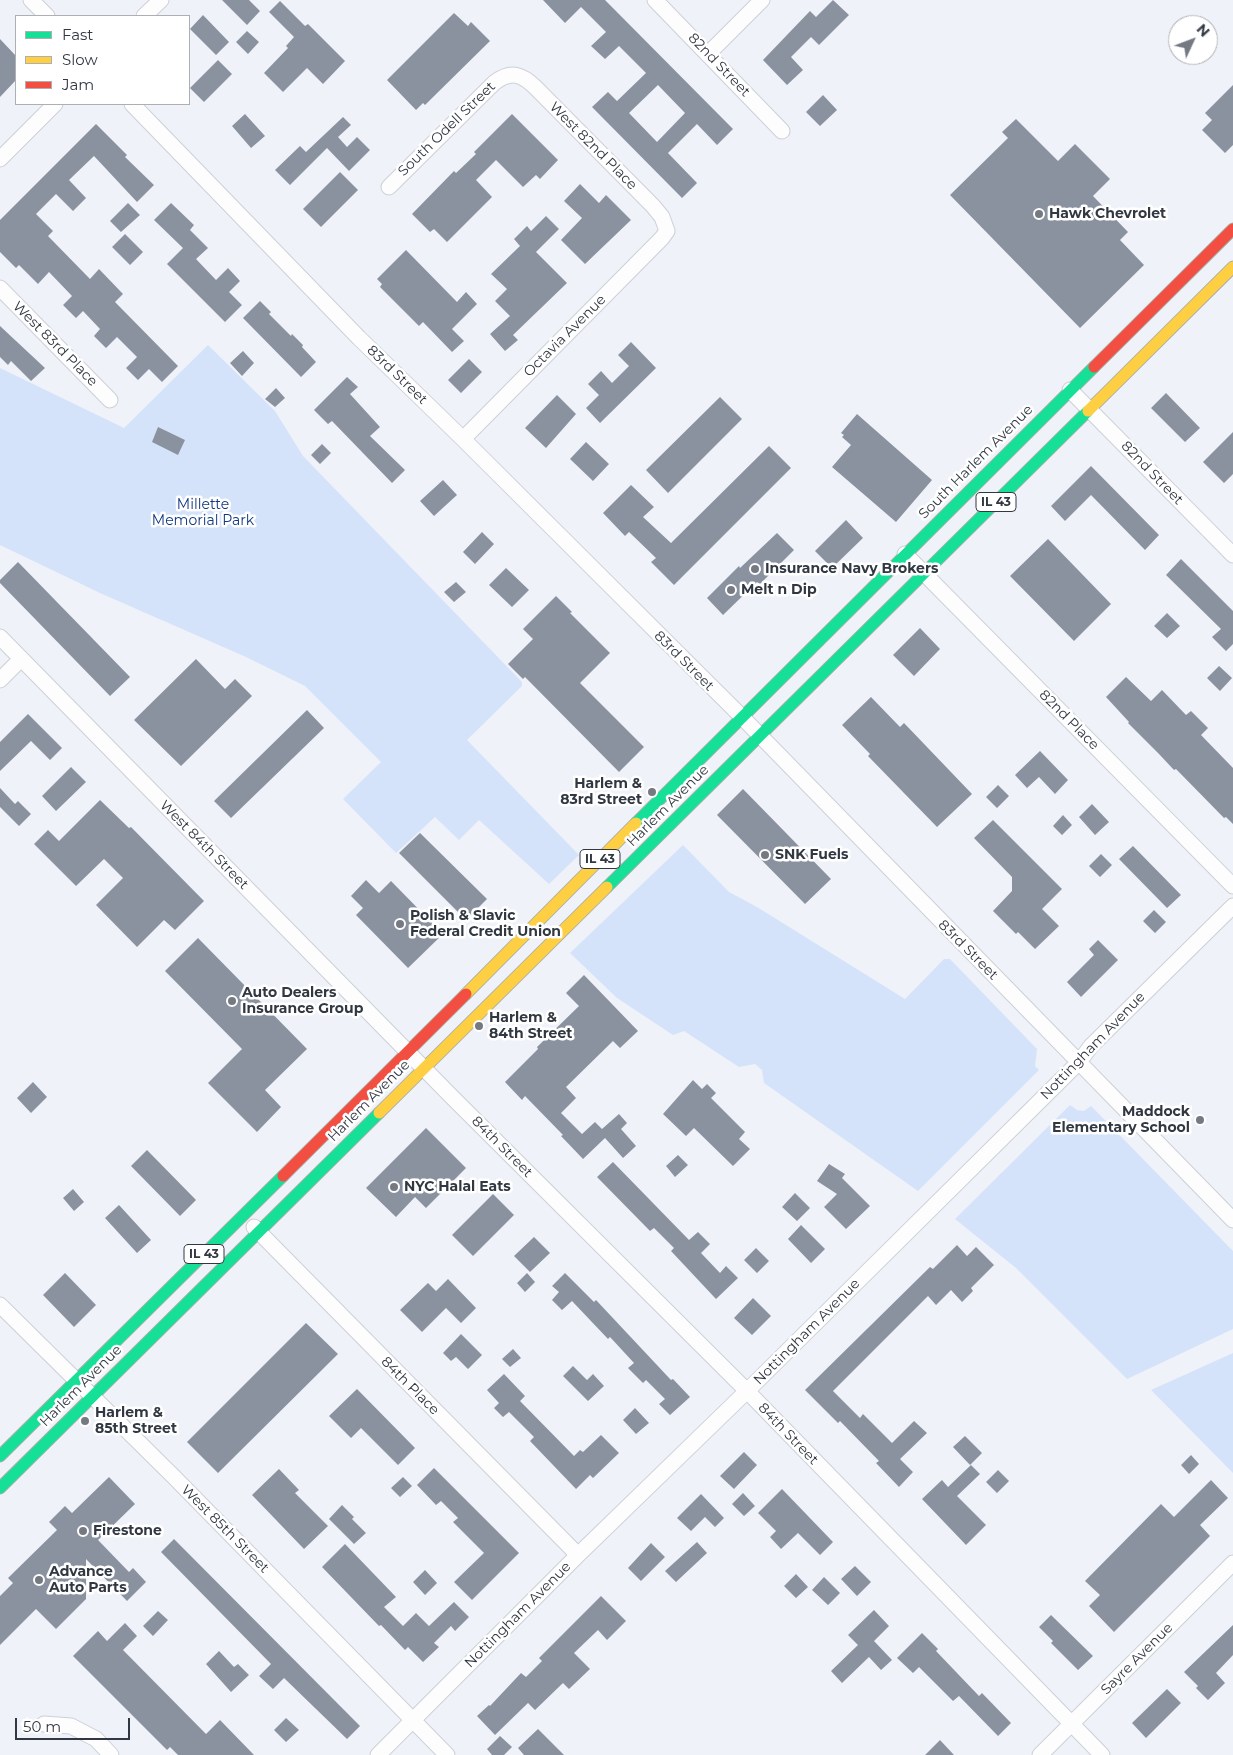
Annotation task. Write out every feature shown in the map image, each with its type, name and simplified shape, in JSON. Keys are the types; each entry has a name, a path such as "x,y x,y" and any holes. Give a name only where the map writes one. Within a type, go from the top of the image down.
{"main road":[{"name":"South Harlem Avenue","path":"742,718 1233,229"},
{"name":"IL 43","path":"760,736 1233,267"},
{"name":"Harlem Avenue","path":"0,1456 742,718"},
{"name":"Harlem Avenue","path":"0,1488 760,736"}],"street":[{"path":"31,0 46,15"},
{"path":"145,15 161,0"},
{"name":"82nd Street","path":"655,0 782,131"},
{"path":"708,54 762,0"},
{"name":"South Odell Street","path":"389,187 494,83 508,75"},
{"name":"West 82nd Place","path":"508,75 517,75 528,80 653,206 662,218 667,231"},
{"path":"0,159 54,105"},
{"name":"83rd Street","path":"133,105 359,338 463,439 760,736 1233,1220"},
{"name":"Octavia Avenue","path":"463,439 667,231"},
{"name":"West 83rd Place","path":"0,288 110,400"},
{"name":"82nd Street","path":"1070,390 1233,555"},
{"name":"82nd Place","path":"905,554 1233,886"},
{"name":"West 84th Street","path":"0,638 408,1052"},
{"path":"0,680 21,659"},
{"name":"Nottingham Avenue","path":"378,1755 578,1555 747,1391 1079,1062 1091,1046 1233,906"},
{"name":"84th Street","path":"408,1052 747,1391 1102,1755"},
{"name":"84th Place","path":"243,1215 578,1555"},
{"name":"West 85th Street","path":"0,1305 92,1395 446,1755"},
{"name":"Sayre Avenue","path":"1040,1755 1233,1563"},
{"path":"44,1724 71,1726 96,1740 111,1755"}],"green space":[{"name":"Millette Memorial Park","path":"208,345 275,411 303,456 522,682 522,686 467,740 579,855 549,884 479,820 459,840 435,817 396,853 343,799 381,762 305,686 246,657 100,593 0,545 0,368 124,428"},
{"path":"683,845 729,892 757,907 905,999 944,959 950,959 1037,1049 1035,1066 1039,1070 918,1191 764,1083 762,1070 755,1064 739,1067 684,1031 673,1035 617,998 570,953"},
{"path":"1070,1105 1077,1110 1084,1111 1091,1106 1233,1251 1233,1329 1127,1379 1016,1268 955,1219"},
{"path":"1233,1353 1233,1473 1151,1390"}],"building":[{"path":"222,0 249,0 260,11 247,25"},
{"path":"543,0 605,0 733,129 717,145 697,124 668,153 697,183 682,198 592,107 608,92 617,101 646,73 619,46 605,59 591,46 606,32 581,7 565,23","holes":["658,85 685,113 657,142 629,113"]},
{"path":"833,0 849,15 819,45 811,37 791,57 803,70 787,85 763,60 810,11 816,17"},
{"path":"280,1 305,26 308,24 345,61 323,84 307,68 283,92 264,73 288,48 286,46 294,37 269,12"},
{"path":"454,13 468,26 471,22 490,41 425,105 423,103 416,110 387,80"},
{"path":"203,15 229,42 216,55 190,29"},
{"path":"247,31 259,42 248,54 236,42"},
{"path":"0,39 15,55 15,81 0,97"},
{"path":"218,60 232,74 204,102 190,88"},
{"path":"1233,85 1233,145 1225,153 1202,130 1212,120 1205,113"},
{"path":"823,95 837,110 820,126 806,112"},
{"path":"245,114 265,136 251,148 232,126"},
{"path":"512,114 558,160 540,179 536,175 523,187 496,160 476,180 492,197 447,242 434,229 430,232 412,214 454,171 456,173 476,154 474,152"},
{"path":"343,117 351,125 338,137 347,147 357,137 370,150 349,171 327,148 290,185 275,170 300,146 306,152"},
{"name":"Hawk Chevrolet","path":"1016,119 1058,161 1075,144 1110,179 1093,196 1128,232 1120,240 1144,265 1080,328 950,195 1008,138 1002,132"},
{"path":"96,124 127,155 125,157 154,185 137,202 94,156 69,180 86,198 73,211 56,194 36,214 53,231 48,236 90,279 99,269 123,294 115,302 178,366 162,382 149,369 138,380 126,368 137,357 117,337 106,348 94,336 100,329 83,311 76,318 63,305 72,296 49,272 38,284 19,265 16,268 0,252 0,220"},
{"path":"340,172 358,190 321,227 303,209"},
{"path":"580,184 599,203 606,195 631,220 585,264 561,240 582,218 564,201"},
{"path":"128,203 140,215 121,232 110,221"},
{"path":"171,203 194,225 190,230 208,248 196,259 216,280 228,268 240,281 229,292 242,305 225,322 167,264 183,248 154,220"},
{"path":"546,216 559,229 536,252 567,283 513,335 518,340 505,351 490,334 510,316 495,301 507,289 491,274 520,246 514,239 527,226 531,231"},
{"path":"125,234 143,252 130,265 112,247"},
{"path":"406,250 457,302 466,292 477,304 452,329 464,341 452,352 423,322 419,326 380,287 382,284 377,279"},
{"path":"260,301 271,312 269,314 303,345 302,347 316,362 301,377 243,318"},
{"path":"0,326 45,368 31,381 11,361 8,365 0,357"},
{"path":"631,342 656,368 600,423 586,408 599,395 588,384 601,371 612,383 629,366 618,355"},
{"path":"243,351 254,363 242,376 230,363"},
{"path":"469,359 482,372 461,393 448,380"},
{"path":"347,377 358,387 350,394 380,427 370,436 405,470 392,483 332,421 328,424 314,410"},
{"path":"276,388 285,398 275,407 265,399"},
{"path":"1166,393 1200,428 1185,442 1151,408"},
{"path":"557,395 576,414 546,448 525,428"},
{"path":"720,397 742,419 668,493 646,470"},
{"path":"857,414 932,480 896,522 832,467 851,445 842,437 844,435 841,433"},
{"path":"158,427 185,440 178,455 152,442"},
{"path":"1233,432 1233,474 1224,483 1203,462"},
{"path":"586,442 609,464 593,481 570,459"},
{"path":"322,444 331,453 320,464 311,455"},
{"path":"769,446 791,468 674,585 651,562 656,558 629,532 625,536 603,513 631,485 654,507 643,517 671,543"},
{"path":"1091,466 1159,535 1145,550 1091,495 1065,521 1051,506"},
{"path":"443,480 457,495 434,516 420,501"},
{"path":"846,520 863,538 832,568 815,551"},
{"path":"482,532 494,544 475,564 463,552"},
{"path":"777,533 794,550 760,584 757,582 723,615 707,598 739,566 740,568"},
{"path":"1048,539 1111,604 1074,641 1010,576"},
{"path":"1181,559 1233,611 1233,644 1226,651 1212,637 1221,629 1166,575"},
{"path":"18,562 130,677 110,696 0,583 0,580"},
{"path":"506,568 529,590 512,607 489,585"},
{"path":"456,582 466,592 454,602 444,592"},
{"path":"556,596 572,612 570,613 610,653 580,683 644,747 619,772 525,677 523,679 508,664 533,639 523,629"},
{"path":"1167,613 1180,626 1167,638 1154,626"},
{"path":"920,628 940,649 914,676 893,655"},
{"path":"196,659 225,689 235,679 252,696 181,766 134,720"},
{"path":"1219,666 1232,678 1220,691 1207,678"},
{"path":"1126,677 1151,701 1162,690 1186,715 1191,711 1208,728 1201,735 1233,768 1233,824 1226,817 1224,818 1176,769 1174,770 1128,723 1106,697"},
{"path":"871,697 900,727 904,723 972,794 937,827 868,756 870,754 842,725"},
{"path":"307,710 324,728 231,818 214,801"},
{"path":"28,714 62,748 50,760 31,741 0,771 0,742"},
{"path":"1040,751 1068,780 1055,794 1039,777 1027,788 1015,775"},
{"path":"71,767 86,782 56,811 42,796"},
{"path":"998,785 1009,796 997,808 986,797"},
{"path":"0,788 15,804 18,801 31,814 19,826 0,807"},
{"name":"SNK Fuels","path":"743,789 831,879 805,904 717,815"},
{"path":"100,800 129,828 131,827 204,901 175,930 164,920 137,947 96,905 123,878 104,859 76,886 34,844 48,830 59,841"},
{"path":"1092,804 1109,822 1095,835 1079,817"},
{"path":"1063,815 1072,825 1062,835 1053,826"},
{"path":"993,820 1062,889 1042,909 1059,926 1035,949 1018,932 1016,934 993,911 1012,891 1012,877 974,838"},
{"path":"420,833 487,899 466,920 399,853"},
{"path":"1133,846 1181,895 1167,908 1119,859"},
{"path":"1101,854 1112,865 1100,877 1089,866"},
{"name":"Polish & Slavic Federal Credit Union","path":"366,880 379,893 391,881 443,934 408,968 356,915 363,908 351,896"},
{"path":"1154,910 1166,922 1155,933 1143,921"},
{"path":"198,938 307,1049 265,1090 281,1107 257,1132 208,1083 242,1049 165,971"},
{"path":"1098,940 1118,960 1081,997 1067,982 1094,955 1089,949"},
{"path":"584,975 638,1031 620,1048 613,1041 566,1087 576,1098 561,1113 582,1134 595,1122 602,1129 619,1114 627,1123 621,1129 636,1146 623,1158 605,1138 583,1159 561,1136 563,1135 525,1096 522,1100 505,1082 579,1006 566,993"},
{"path":"693,1080 702,1089 707,1084 716,1093 711,1098 745,1132 739,1139 750,1149 733,1166 694,1128 686,1136 663,1114"},
{"path":"33,1082 47,1097 31,1113 17,1098"},
{"path":"426,1128 466,1168 426,1208 415,1197 396,1217 366,1188"},
{"path":"147,1150 196,1200 180,1216 131,1166"},
{"path":"678,1155 688,1165 675,1177 666,1166"},
{"path":"613,1162 689,1240 698,1232 710,1244 701,1253 720,1273 726,1266 738,1278 716,1299 671,1251 674,1248 654,1228 650,1231 597,1177"},
{"path":"829,1164 845,1174 842,1178 870,1206 846,1229 824,1207 837,1194 817,1181"},
{"path":"73,1189 84,1202 74,1211 63,1198"},
{"path":"795,1193 810,1208 797,1221 782,1207"},
{"path":"493,1194 514,1215 473,1256 452,1235"},
{"path":"119,1205 151,1240 137,1253 105,1218"},
{"path":"801,1225 825,1249 811,1263 788,1239"},
{"path":"534,1237 550,1253 530,1272 514,1256"},
{"path":"957,1245 967,1256 976,1247 994,1265 971,1288 973,1291 962,1302 951,1290 936,1305 928,1296 833,1391 860,1418 863,1414 892,1443 914,1421 927,1433 900,1459 913,1472 899,1487 876,1463 879,1461 840,1421 838,1423 805,1390 930,1267 933,1269"},
{"path":"756,1248 769,1261 757,1273 744,1260"},
{"path":"65,1273 96,1305 74,1327 43,1295"},
{"path":"527,1273 535,1282 525,1292 517,1283"},
{"path":"565,1273 594,1302 596,1300 671,1380 673,1379 690,1397 670,1415 659,1404 665,1399 646,1380 643,1383 628,1368 634,1363 610,1337 608,1339 572,1301 562,1310 552,1300 559,1292 552,1286"},
{"path":"448,1279 476,1308 461,1323 446,1308 422,1332 400,1310 428,1283 436,1291"},
{"path":"753,1298 771,1316 752,1335 734,1318"},
{"path":"306,1323 338,1354 218,1473 187,1442"},
{"path":"461,1334 482,1355 468,1369 456,1357 451,1361 443,1353"},
{"path":"513,1349 521,1358 510,1367 502,1359"},
{"path":"573,1366 587,1380 593,1374 604,1386 588,1401 563,1376"},
{"path":"504,1374 525,1396 520,1401 574,1456 580,1450 583,1452 601,1435 619,1453 593,1478 590,1475 576,1489 530,1441 534,1437 509,1412 503,1417 494,1408 499,1403 487,1390"},
{"path":"357,1389 415,1448 398,1465 361,1428 351,1438 329,1416"},
{"path":"635,1408 649,1423 636,1434 623,1420"},
{"path":"965,1436 982,1453 970,1465 953,1447"},
{"path":"744,1452 757,1465 734,1489 720,1476"},
{"path":"1191,1455 1199,1464 1189,1474 1181,1465"},
{"path":"971,1465 980,1474 957,1496 986,1525 966,1545 922,1499 942,1480 948,1487"},
{"path":"434,1468 519,1553 472,1600 454,1582 484,1553 453,1522 458,1518 441,1501 436,1505 417,1485"},
{"path":"279,1469 299,1490 295,1493 328,1526 304,1549 252,1495"},
{"path":"998,1470 1009,1481 997,1493 986,1482"},
{"path":"109,1477 135,1504 98,1540 129,1572 133,1568 146,1582 127,1601 86,1559 86,1599 56,1629 36,1609 0,1645 0,1596 13,1583 8,1578 57,1530 49,1522 65,1506 72,1513"},
{"path":"403,1477 412,1486 400,1497 391,1488"},
{"path":"1211,1480 1228,1498 1200,1525 1210,1536 1114,1632 1089,1606 1100,1595 1085,1581 1161,1504 1174,1517"},
{"path":"782,1489 833,1542 820,1555 798,1533 781,1549 770,1537 776,1531 758,1513"},
{"path":"743,1493 755,1506 744,1516 732,1504"},
{"path":"701,1494 724,1518 715,1527 705,1517 691,1531 677,1518"},
{"path":"342,1505 354,1517 352,1519 366,1533 354,1544 329,1519"},
{"path":"174,1539 360,1726 347,1739 284,1678 273,1689 259,1676 271,1664 161,1552"},
{"path":"697,1542 707,1553 676,1582 665,1571"},
{"path":"651,1543 665,1557 641,1581 628,1568"},
{"path":"345,1544 396,1597 384,1607 403,1626 416,1613 429,1626 454,1602 469,1617 455,1631 451,1626 434,1643 439,1647 423,1662 408,1647 405,1650 381,1625 379,1626 322,1567"},
{"path":"855,1566 871,1582 857,1596 841,1579"},
{"path":"425,1570 437,1583 425,1595 413,1582"},
{"path":"796,1574 808,1587 796,1598 784,1586"},
{"path":"824,1577 840,1593 828,1605 812,1590"},
{"path":"601,1596 626,1621 607,1640 598,1630 574,1653 590,1669 569,1689 563,1683 535,1710 528,1703 495,1735 477,1716 490,1706 521,1673 526,1677 542,1661 539,1658"},
{"path":"874,1610 889,1626 874,1641 892,1660 881,1670 869,1657 842,1683 831,1671 858,1645 848,1635"},
{"path":"158,1611 168,1620 153,1636 143,1626"},
{"path":"1051,1615 1093,1656 1078,1670 1051,1643 1053,1641 1039,1627"},
{"path":"125,1623 137,1636 123,1650 206,1734 220,1720 254,1755 178,1755 170,1747 167,1750 73,1656 98,1631 107,1641"},
{"path":"1233,1625 1233,1655 1216,1673 1225,1683 1208,1700 1196,1688 1198,1686 1184,1672"},
{"path":"922,1633 938,1649 936,1651 979,1696 982,1693 1011,1723 998,1736 959,1696 953,1701 919,1667 913,1673 897,1658"},
{"path":"219,1651 234,1667 238,1664 249,1675 231,1692 206,1664"},
{"path":"1167,1689 1181,1703 1146,1738 1132,1723"},
{"path":"286,1718 299,1730 286,1742 274,1730"},
{"path":"538,1729 564,1755 524,1755 518,1748"},
{"path":"500,1736 512,1747 504,1755 492,1755 487,1749"},
{"path":"940,1740 954,1755 925,1755"}],"traffic: fast":[{"path":"636,823 1094,367"},
{"path":"607,887 1088,411"},
{"path":"0,1488 379,1113"},
{"path":"0,1456 283,1176"}],"traffic: slow":[{"path":"1088,411 1233,267"},
{"path":"466,994 636,823"},
{"path":"379,1113 607,887"}],"traffic: jam":[{"path":"1094,367 1233,229"},
{"path":"283,1176 466,994"}],"place":[{"name":"Hawk Chevrolet","path":"1039,214"},
{"name":"Insurance Navy Brokers","path":"755,569"},
{"name":"Melt n Dip","path":"731,590"},
{"name":"Harlem & 83rd Street","path":"652,792"},
{"name":"SNK Fuels","path":"765,855"},
{"name":"Polish & Slavic Federal Credit Union","path":"400,924"},
{"name":"Auto Dealers Insurance Group","path":"232,1001"},
{"name":"Harlem & 84th Street","path":"479,1026"},
{"name":"Maddock Elementary School","path":"1200,1120"},
{"name":"NYC Halal Eats","path":"394,1187"},
{"name":"Harlem & 85th Street","path":"85,1421"},
{"name":"Firestone","path":"83,1531"},
{"name":"Advance Auto Parts","path":"39,1580"}]}
